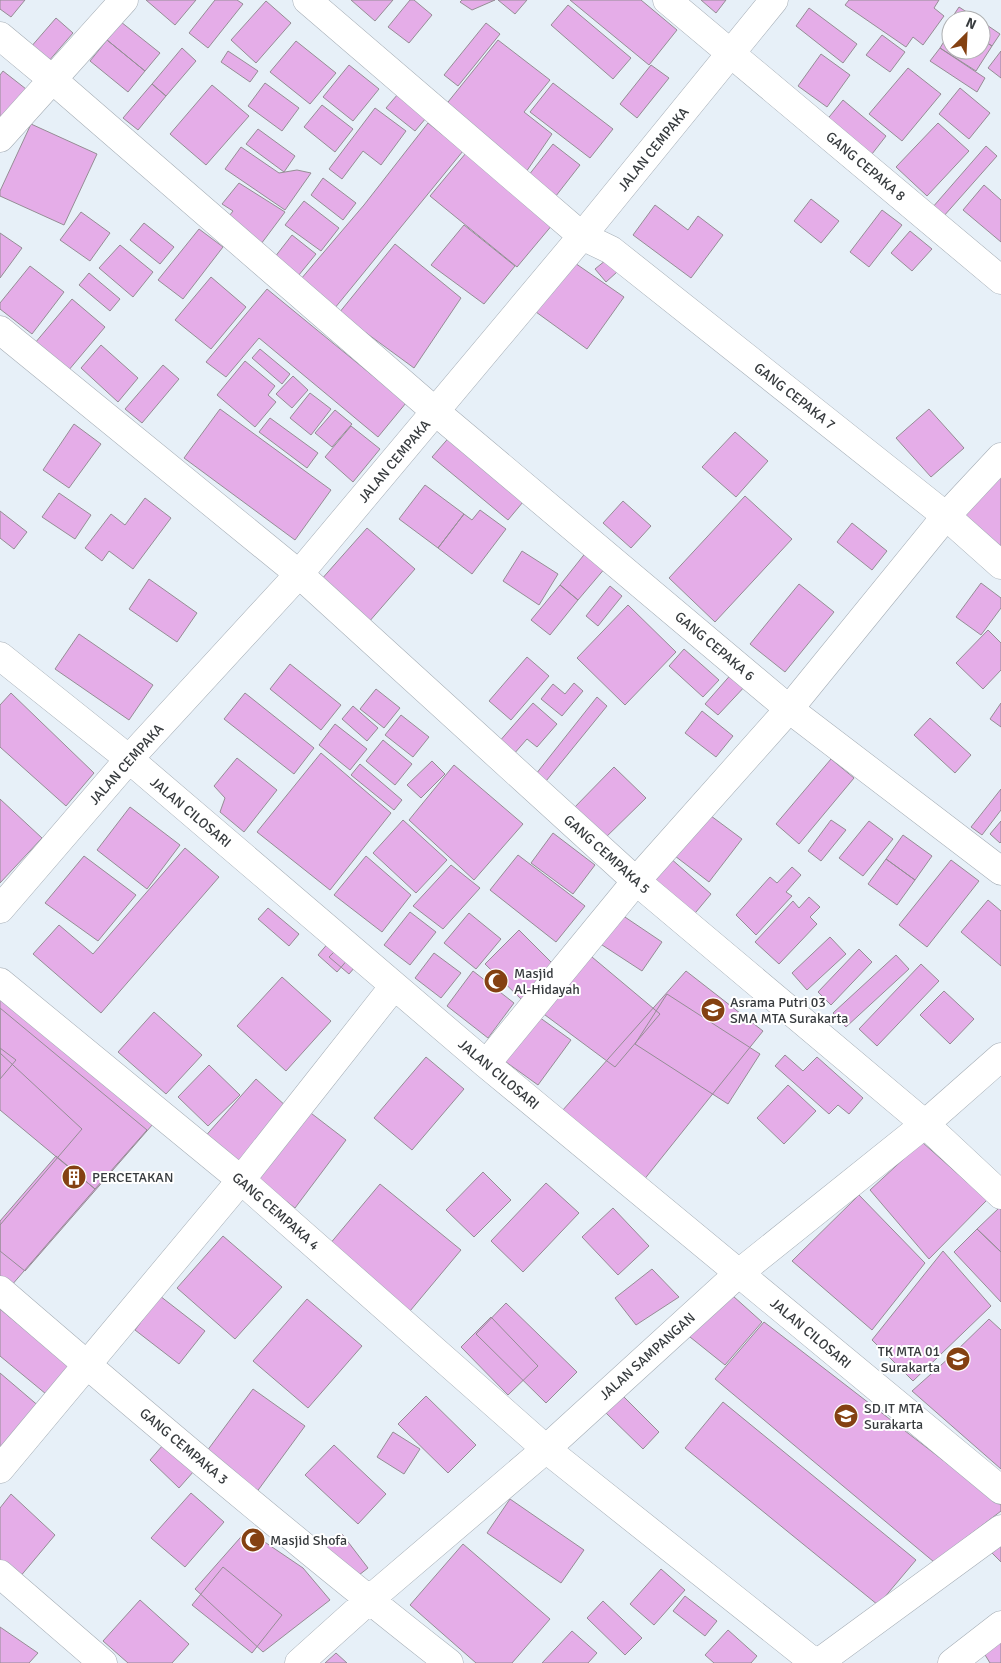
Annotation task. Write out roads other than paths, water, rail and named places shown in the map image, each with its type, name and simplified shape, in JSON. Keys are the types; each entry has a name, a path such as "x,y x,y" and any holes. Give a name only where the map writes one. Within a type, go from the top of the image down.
{"street":[{"path":"0,138 124,0"},
{"name":"GANG CEPAKA 7","path":"308,0 582,236 611,250 946,516 1001,565"},
{"name":"GANG CEPAKA 8","path":"667,0 1001,280"},
{"name":"JALAN CEMPAKA","path":"0,909 129,759 299,574 582,236 774,0"},
{"name":"GANG CEPAKA 6","path":"0,36 436,412 789,709 1001,871"},
{"name":"GANG CEMPAKA 5","path":"0,330 299,574 636,881 925,1124 1001,1195"},
{"path":"486,1064 636,881 789,709 946,516 1001,457"},
{"name":"JALAN CILOSARI","path":"0,656 129,759 486,1064 1001,1490"},
{"name":"GANG CEMPAKA 4","path":"0,982 241,1180 546,1449 817,1663"},
{"path":"0,1469 241,1180 394,986"},
{"name":"JALAN SAMPANGAN","path":"299,1663 369,1600 546,1449 739,1273 925,1124 1001,1057"},
{"name":"GANG CEMPAKA 3","path":"0,1290 369,1600 449,1663"},
{"path":"817,1663 1001,1529"},
{"path":"0,1574 103,1663"},
{"path":"952,1663 1001,1625"}],"place":[{"name":"Masjid Al-Hidayah","path":"496,981"},
{"name":"Asrama Putri 03 SMA MTA Surakarta","path":"713,1010"},
{"name":"PERCETAKAN","path":"74,1177"},
{"name":"TK MTA 01 Surakarta","path":"958,1359"},
{"name":"SD IT MTA Surakarta","path":"846,1416"},
{"name":"Masjid Shofa","path":"253,1540"}]}
